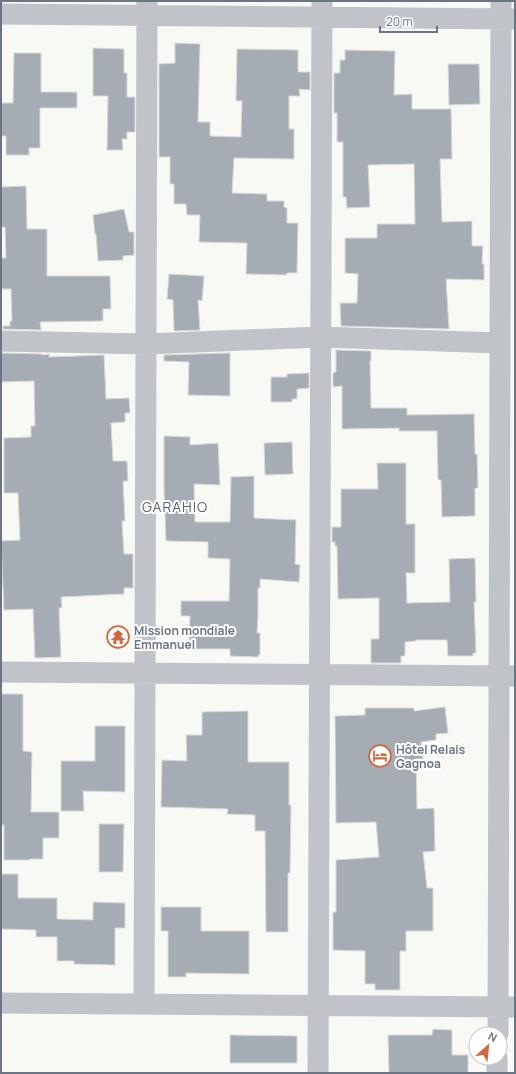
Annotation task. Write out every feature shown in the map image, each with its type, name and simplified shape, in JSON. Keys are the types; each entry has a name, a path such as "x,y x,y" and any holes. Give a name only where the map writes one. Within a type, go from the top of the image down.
{"street":[{"path":"144,1004 147,8"},
{"path":"1,14 147,8 322,9 506,13 500,343 507,676 507,1007 501,1026"},
{"path":"318,1073 322,9"},
{"path":"1,341 146,344 320,337 500,343"},
{"path":"1,672 507,676"},
{"path":"1,1003 507,1007"}],"building":[{"path":"175,43 200,44 198,122 210,122 210,136 241,137 242,101 236,101 237,49 298,50 298,72 310,72 310,90 299,89 300,96 289,96 289,129 294,129 294,159 234,158 232,193 267,194 267,201 284,201 284,207 287,208 287,223 298,223 297,273 287,273 287,275 246,274 247,243 199,242 200,215 187,215 186,204 174,204 174,184 170,184 170,157 159,157 159,64 175,63"},
{"path":"93,48 124,49 124,73 127,73 127,97 135,97 135,132 127,132 127,139 122,139 123,150 107,150 108,96 93,96"},
{"path":"345,50 395,51 394,95 412,94 412,109 451,109 452,159 440,159 442,222 472,221 472,246 483,246 482,264 484,264 484,280 446,279 449,329 341,326 340,303 357,303 358,274 345,273 345,238 377,238 377,224 415,224 414,164 368,165 370,207 347,208 346,197 343,197 343,142 337,142 337,113 334,113 334,73 340,73 340,60 345,60"},
{"path":"14,53 41,53 41,92 77,92 77,108 40,108 40,148 29,148 29,155 6,155 6,136 1,136 1,103 13,103"},
{"path":"448,64 479,64 480,104 449,105"},
{"path":"26,186 27,229 47,229 47,276 110,276 111,309 103,309 103,321 40,322 41,330 3,329 3,326 10,326 10,321 12,321 11,289 1,289 1,258 6,258 5,227 1,227 1,187"},
{"path":"124,209 129,232 134,232 134,255 123,256 123,260 98,261 93,215"},
{"path":"169,274 204,276 202,301 198,300 200,330 174,331 173,300 167,299"},
{"path":"336,350 371,351 371,408 407,408 407,415 474,414 478,488 475,488 475,516 442,517 441,480 438,480 437,431 399,431 399,428 342,429 342,386 333,387 333,373 336,372"},
{"path":"1,353 49,354 49,357 104,355 106,399 129,398 130,413 125,413 125,422 111,423 113,461 127,461 128,481 123,481 125,521 122,521 124,554 133,554 133,588 124,588 124,594 61,597 62,608 59,608 61,657 35,658 33,609 4,610 1,541 20,540 18,493 4,493 4,438 31,437 31,426 35,426 34,381 1,382"},
{"path":"230,353 230,396 188,395 189,362 164,361 164,355"},
{"path":"309,373 309,388 297,389 297,399 292,399 292,402 271,402 271,377 287,377 287,374"},
{"path":"164,436 190,437 190,445 218,443 220,485 194,484 195,522 230,522 231,477 254,476 254,518 296,520 295,564 300,565 299,582 260,579 260,588 258,588 257,633 260,633 260,655 258,655 258,657 230,656 230,649 189,649 190,616 181,616 181,601 229,601 230,559 208,558 208,542 166,541"},
{"path":"292,442 293,474 265,475 264,443"},
{"path":"377,463 406,463 406,524 415,524 415,573 406,573 407,603 450,602 449,559 475,558 476,602 474,602 476,653 473,653 473,656 448,656 447,640 416,640 405,642 405,656 401,656 401,663 371,663 371,639 379,639 379,598 338,599 337,546 335,546 335,542 332,542 332,527 341,527 341,489 378,489"},
{"path":"1,694 23,694 23,751 32,752 31,812 59,812 59,838 43,838 43,859 4,860 4,825 1,825"},
{"path":"445,707 448,733 436,734 436,740 421,742 423,759 416,759 417,809 434,808 435,851 423,852 427,888 433,888 433,931 406,931 406,951 400,951 400,990 375,990 375,984 365,984 365,951 333,950 333,912 336,912 336,860 379,857 376,822 336,823 335,716 365,715 365,708 414,708 414,711"},
{"path":"248,711 248,762 289,762 289,805 291,805 290,873 288,873 288,932 266,932 265,831 255,831 255,815 227,814 228,809 161,807 162,760 187,761 186,735 202,735 202,712"},
{"path":"95,726 125,726 125,792 83,791 84,811 61,811 61,761 95,761"},
{"path":"99,824 124,824 123,872 99,872"},
{"path":"1,874 18,874 18,898 57,898 57,919 93,920 93,902 125,903 125,928 115,928 115,965 74,964 74,961 57,961 57,937 36,937 36,930 1,929"},
{"path":"161,907 201,907 201,931 249,931 249,974 186,973 186,977 168,977 168,931 161,931"},
{"path":"433,1029 452,1030 452,1055 468,1055 468,1073 389,1073 388,1035 432,1035"},
{"path":"230,1035 297,1036 297,1063 230,1063"}],"place":[{"name":"Mission mondiale Emmanuel","path":"118,637"},
{"name":"Hôtel Relais Gagnoa","path":"380,756"}],"district":[{"name":"GARAHIO","path":"175,506"}]}
